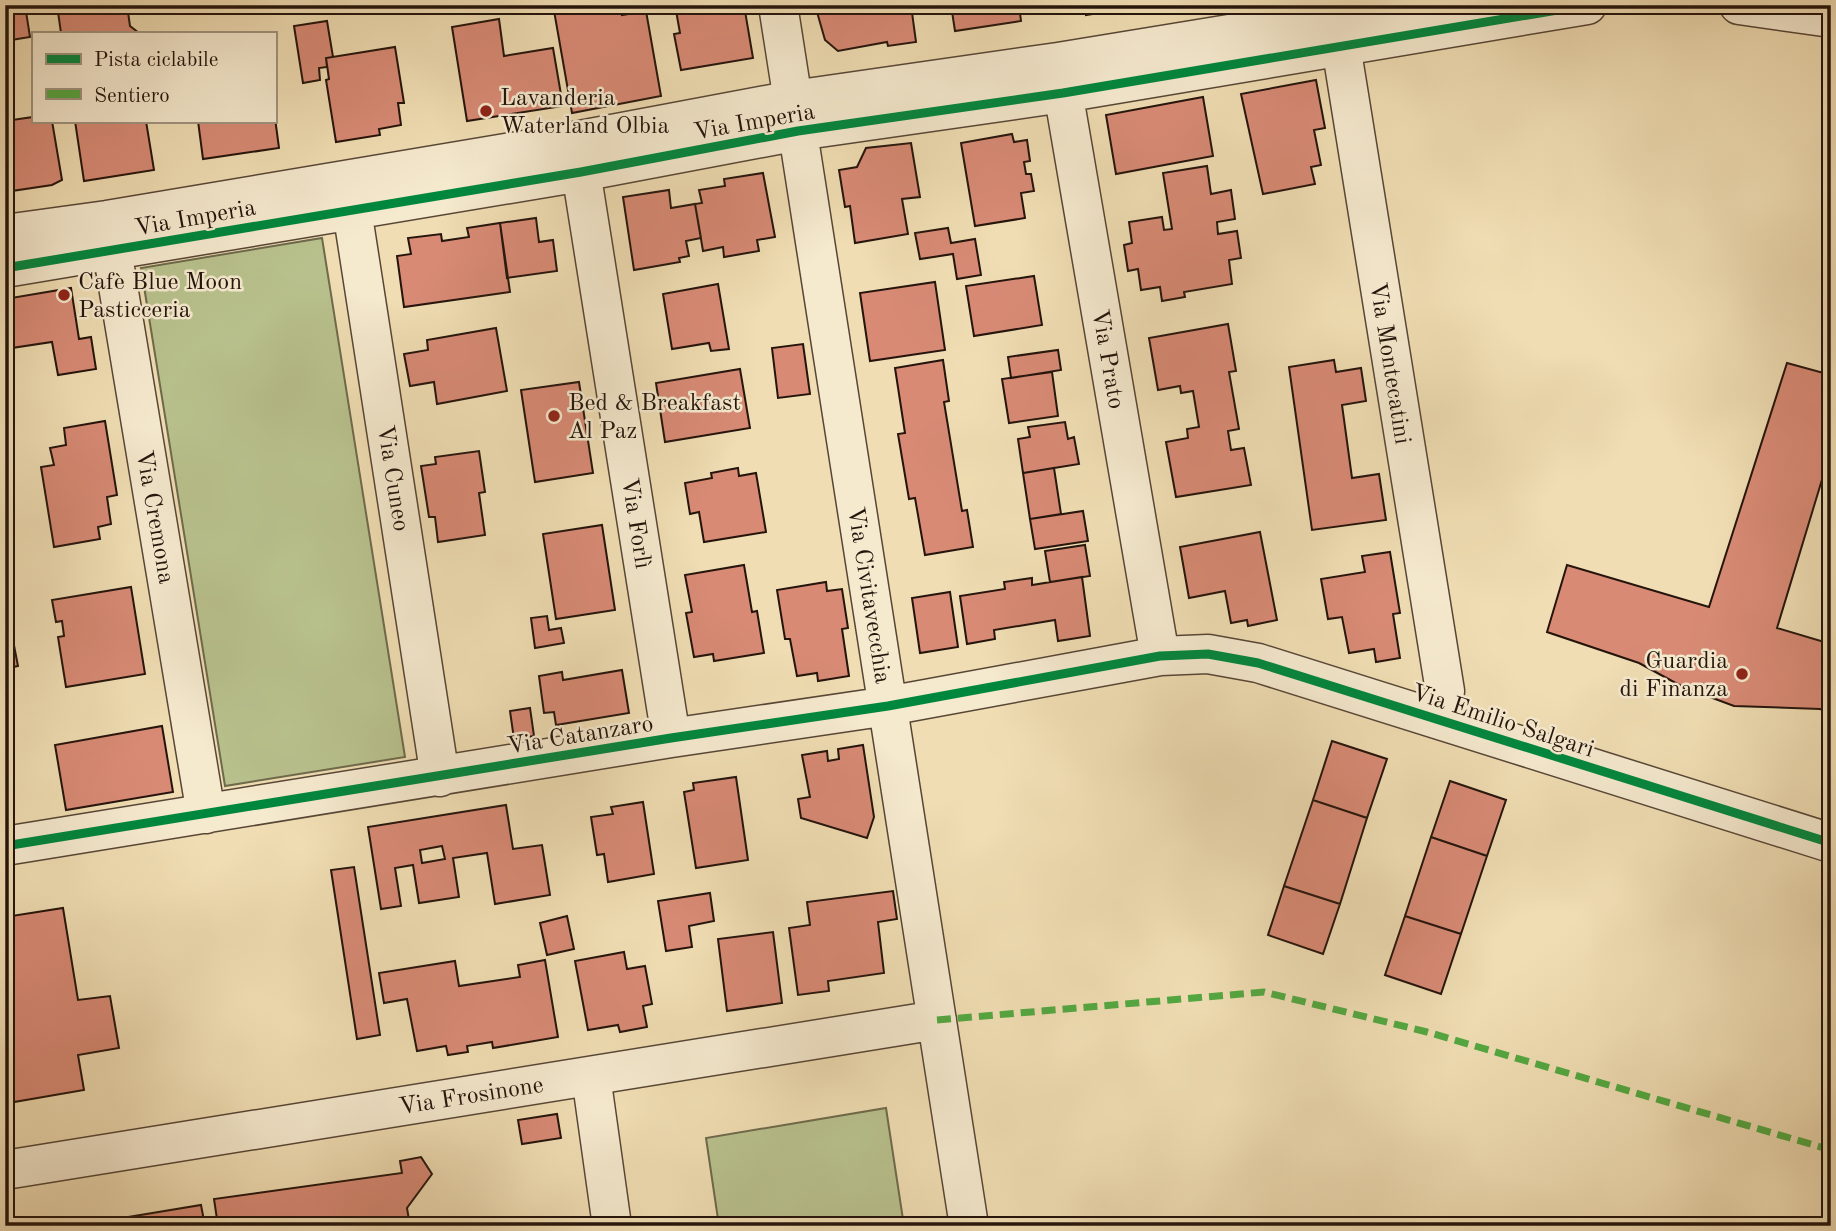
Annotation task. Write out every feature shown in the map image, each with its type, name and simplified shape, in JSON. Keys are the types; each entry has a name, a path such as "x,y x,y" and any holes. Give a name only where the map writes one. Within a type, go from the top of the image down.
{"street":[{"name":"Via Civitavecchia","path":"778,5 969,1226"},
{"name":"Via Imperia","path":"5,268 109,236 579,157 796,116 1060,78 1337,23 1406,5"},
{"name":"Via Imperia","path":"1337,23 1587,5"},
{"path":"1739,5 1831,18"},
{"name":"Via Montecatini","path":"1337,23 1445,691 1441,720"},
{"name":"Via Prato","path":"1060,78 1160,656"},
{"name":"Via Forlì","path":"579,157 671,738"},
{"name":"Via Cuneo","path":"350,195 440,777"},
{"name":"Via Imperia","path":"5,234 109,236"},
{"name":"Via Cremona","path":"109,236 206,814"},
{"name":"Via Emilio Salgari","path":"1160,656 1208,654 1258,663 1831,843"},
{"name":"Via Catanzaro","path":"5,846 671,738 888,706 1160,656"},
{"name":"Via Frosinone","path":"5,1170 937,1020"},
{"path":"591,1076 612,1226"}],"green space":[{"path":"322,238 405,757 225,786 141,268"},
{"path":"886,1108 904,1226 719,1226 706,1138"}],"building":[{"path":"5,5 25,5 30,37 5,41"},
{"path":"57,5 127,5 130,26 138,32 61,32"},
{"path":"553,5 621,5 622,15 646,11 661,96 572,113"},
{"path":"675,5 744,5 753,58 681,70 674,34 680,33"},
{"path":"815,5 911,5 916,42 888,46 887,42 838,51 825,40"},
{"path":"951,5 1019,5 1021,21 955,31"},
{"path":"1085,5 1147,5 1086,15"},
{"path":"499,19 504,56 553,48 563,106 467,121 452,27"},
{"path":"327,21 333,57 326,58 327,67 319,68 320,80 303,83 294,26"},
{"path":"395,47 404,103 398,103 401,125 379,129 380,135 336,142 326,80 329,79 326,58"},
{"path":"1316,80 1325,128 1314,130 1321,165 1311,167 1315,184 1263,194 1241,94"},
{"path":"1203,97 1213,156 1116,174 1106,115"},
{"path":"32,117 32,122 52,122 62,180 52,185 5,192 5,121"},
{"path":"75,122 146,122 154,170 84,181"},
{"path":"198,122 276,122 279,148 203,159"},
{"path":"1012,134 1014,142 1027,140 1030,161 1024,162 1026,174 1031,174 1034,191 1021,193 1025,218 975,226 961,143"},
{"path":"911,143 920,197 902,199 908,234 855,243 850,206 845,207 839,170 857,167 866,148"},
{"path":"1207,166 1211,194 1231,190 1235,219 1217,222 1218,234 1237,231 1241,258 1229,260 1232,284 1184,292 1185,297 1162,301 1160,287 1141,290 1138,269 1128,271 1124,245 1132,243 1129,222 1162,217 1164,230 1172,229 1163,173"},
{"path":"763,173 775,237 757,240 759,251 724,257 723,247 703,251 695,204 702,203 699,190 725,186 724,179"},
{"path":"669,190 671,208 695,204 701,238 686,241 689,256 679,258 680,262 634,270 623,197"},
{"path":"536,218 539,242 553,240 557,271 507,278 500,223"},
{"path":"500,223 510,292 404,307 397,256 411,254 408,238 441,234 442,241 469,237 467,228"},
{"path":"948,228 951,243 975,239 981,275 957,279 953,254 920,259 915,233"},
{"path":"1034,276 1042,325 974,336 966,286"},
{"path":"935,282 945,350 870,361 860,293"},
{"path":"718,284 729,349 711,351 709,343 672,349 663,294"},
{"path":"71,288 79,339 91,337 96,369 58,375 52,342 5,349 5,299"},
{"path":"1228,324 1236,371 1229,372 1239,429 1228,431 1231,450 1244,448 1251,485 1176,497 1166,442 1188,438 1187,429 1199,427 1193,391 1181,393 1180,386 1158,390 1149,338"},
{"path":"496,328 507,391 437,404 434,382 410,386 404,354 428,350 427,340"},
{"path":"803,344 810,394 778,398 772,348"},
{"path":"1058,350 1061,370 1011,378 1008,357"},
{"path":"943,360 949,401 944,402 962,511 967,510 973,547 925,555 915,498 909,499 898,434 905,433 895,368"},
{"path":"1334,360 1336,372 1361,368 1366,401 1342,405 1352,478 1379,474 1386,520 1312,530 1289,367"},
{"path":"1787,363 1831,375 1831,450 1777,628 1831,644 1831,713 1820,709 1734,706 1683,687 1639,663 1547,632 1567,565 1709,607"},
{"path":"740,369 750,428 665,442 656,383"},
{"path":"1052,372 1058,416 1009,423 1002,379"},
{"path":"579,382 593,473 535,482 521,390"},
{"path":"5,388 11,422 5,423"},
{"path":"105,421 117,495 107,497 111,524 98,527 100,539 54,547 41,467 54,465 50,448 66,445 64,428"},
{"path":"1065,422 1068,439 1074,437 1079,464 1023,473 1018,439 1030,437 1028,427"},
{"path":"479,451 485,492 479,493 485,535 438,542 435,517 429,517 421,466 436,464 435,457"},
{"path":"738,468 739,476 756,473 766,532 704,542 699,512 690,514 685,483 712,478 711,473"},
{"path":"1054,468 1061,514 1030,519 1023,473"},
{"path":"1083,511 1088,541 1035,549 1030,519"},
{"path":"602,525 615,610 556,619 543,534"},
{"path":"1260,532 1277,620 1248,626 1247,620 1231,623 1225,591 1189,598 1180,547"},
{"path":"1085,545 1090,576 1050,582 1045,551"},
{"path":"1390,552 1400,613 1393,614 1400,658 1376,662 1374,649 1349,653 1342,617 1328,619 1321,579 1365,572 1362,556"},
{"path":"744,565 752,612 757,611 764,653 714,661 713,654 694,657 686,613 692,612 685,575"},
{"path":"1082,577 1090,636 1058,641 1055,620 994,630 995,639 967,644 960,596 1005,589 1004,582 1032,578 1032,585"},
{"path":"826,582 827,591 842,589 848,628 842,629 849,676 818,681 817,673 797,676 790,639 785,639 777,590"},
{"path":"131,587 145,674 66,687 58,637 64,636 62,621 56,622 52,600"},
{"path":"950,592 958,647 920,653 912,598"},
{"path":"5,599 18,666 5,669"},
{"path":"547,616 549,630 561,628 564,643 535,648 531,618"},
{"path":"622,670 629,713 556,725 554,712 544,713 539,676 562,672 563,680"},
{"path":"530,708 534,736 514,739 510,711"},
{"path":"162,726 173,792 66,810 55,745"},
{"path":"1332,741 1387,759 1367,818 1313,800"},
{"path":"863,745 874,817 867,838 801,818 798,799 810,797 802,755 827,751 828,761 839,759 838,749"},
{"path":"736,777 748,860 696,868 684,792 694,790 693,783"},
{"path":"1450,781 1506,800 1487,856 1431,837"},
{"path":"1313,800 1367,818 1340,904 1284,886"},
{"path":"643,802 654,874 608,882 604,854 597,855 591,817 613,814 611,807"},
{"path":"506,805 513,849 542,845 550,895 495,904 487,853 453,858 459,897 419,903 413,865 395,868 401,906 381,909 368,827","holes":["442,846 445,859 422,863 420,850"]},
{"path":"1431,837 1487,856 1461,934 1405,916"},
{"path":"354,867 380,1035 357,1039 331,870"},
{"path":"1284,886 1340,904 1323,954 1268,935"},
{"path":"893,891 897,919 878,922 884,973 828,981 829,991 798,995 789,928 810,925 807,902"},
{"path":"710,893 714,921 689,926 692,947 666,951 658,901"},
{"path":"63,908 78,1000 110,996 119,1048 78,1055 84,1090 14,1102 5,1047 5,917"},
{"path":"567,916 574,949 547,955 540,923"},
{"path":"1405,916 1461,934 1441,994 1385,975"},
{"path":"773,932 782,1003 727,1011 718,939"},
{"path":"624,952 627,969 645,966 652,1004 643,1006 647,1027 620,1032 618,1025 588,1030 575,961"},
{"path":"545,960 558,1037 493,1048 492,1042 467,1046 468,1052 448,1055 446,1046 417,1051 407,999 384,1003 379,973 455,961 459,986 520,977 518,965"},
{"path":"557,1114 561,1138 522,1144 518,1120"},
{"path":"421,1157 432,1174 407,1208 410,1226 218,1226 214,1199 402,1173 400,1161"},
{"path":"201,1205 205,1226 74,1226"}],"marked path":[{"path":"937,1020 1264,992 1427,1032 1831,1150"}],"cycle path":[{"path":"5,268 581,172 798,131 1063,93 1587,5"},
{"path":"5,846 671,738 888,706 1160,656 1208,654 1258,663 1831,843"}],"place":[{"name":"Lavanderia Waterland Olbia","path":"486,111"},
{"name":"Cafè Blue Moon Pasticceria","path":"64,295"},
{"name":"Bed & Breakfast Al Paz","path":"554,416"},
{"name":"Guardia di Finanza","path":"1742,674"}]}
